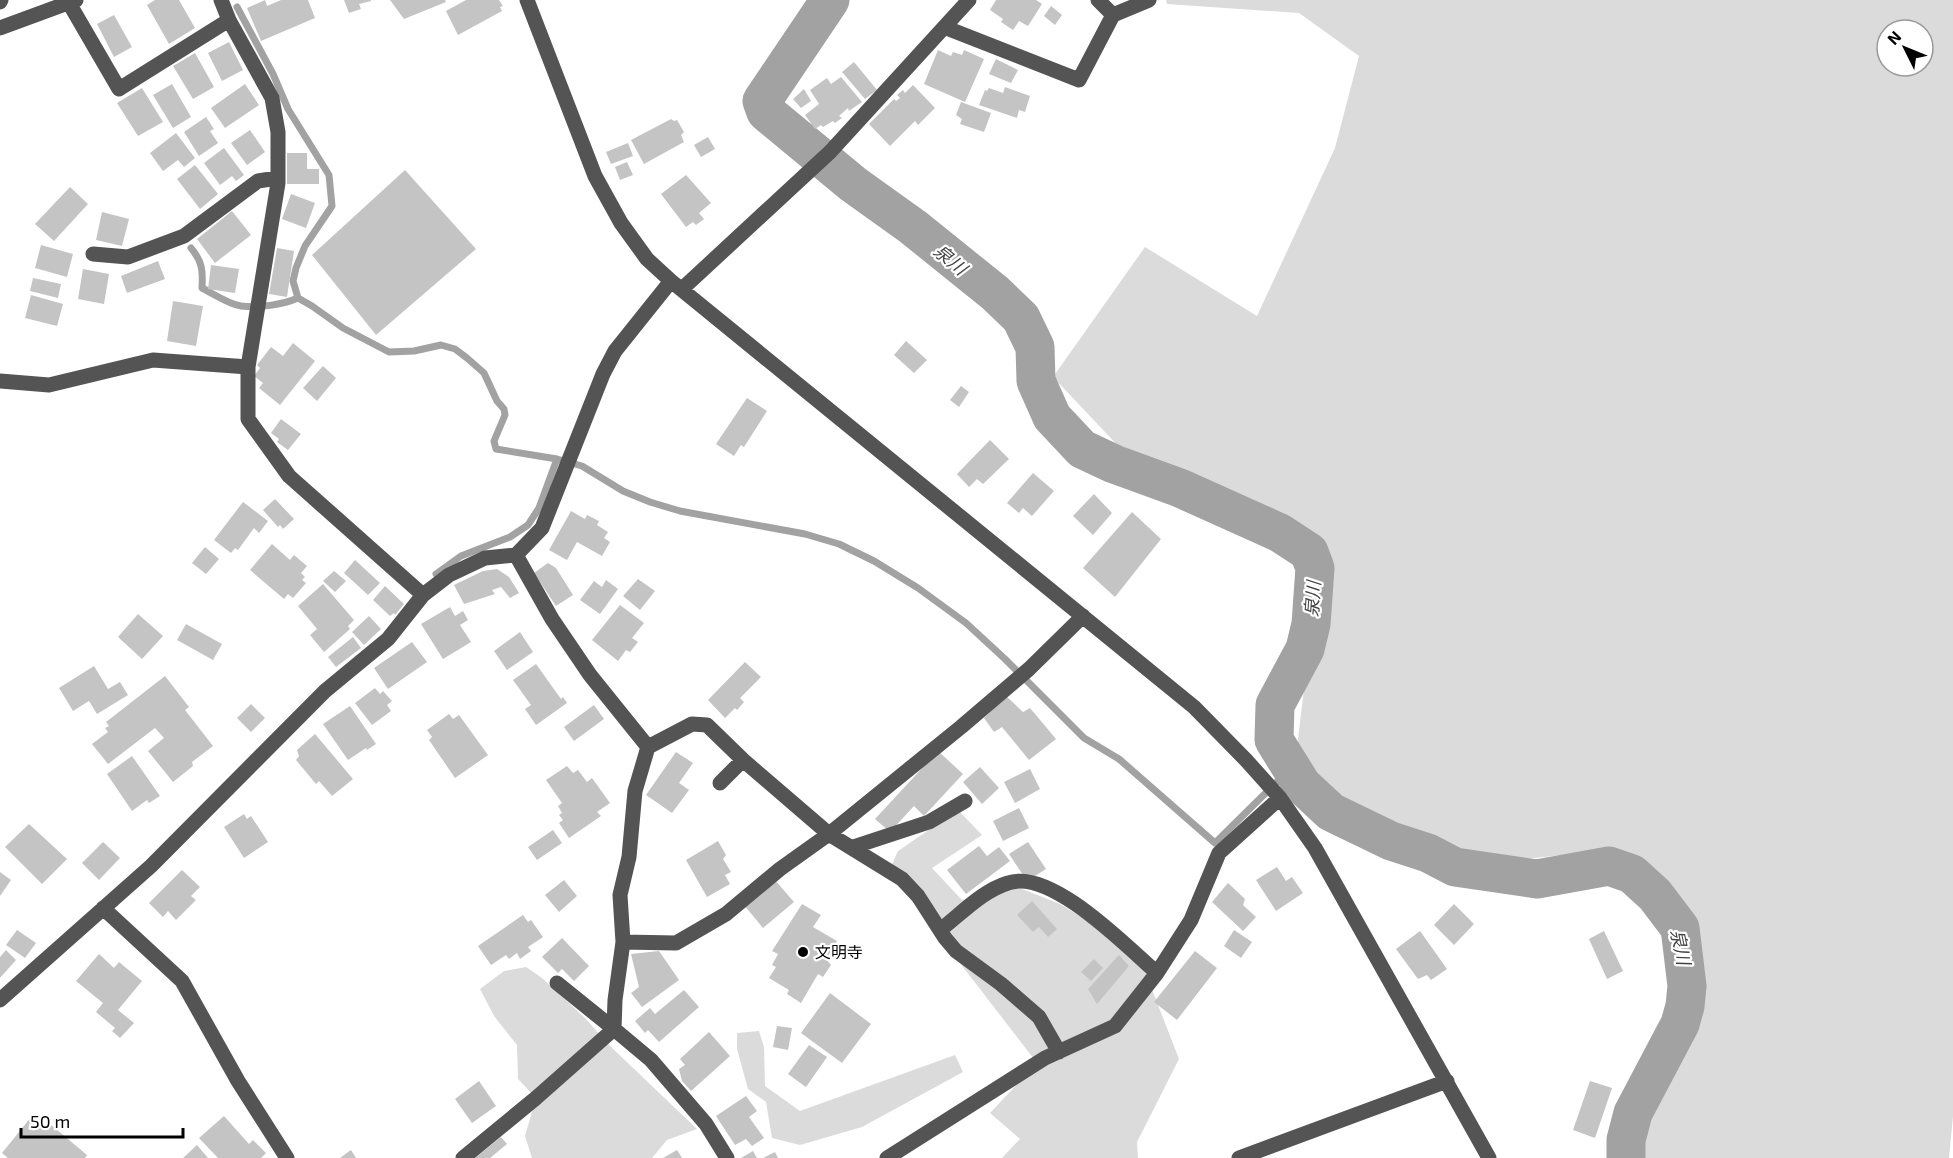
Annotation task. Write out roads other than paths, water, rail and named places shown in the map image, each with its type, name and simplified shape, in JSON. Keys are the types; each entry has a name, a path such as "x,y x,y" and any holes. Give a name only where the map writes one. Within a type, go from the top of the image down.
{"street":[{"path":"221,0 229,20 272,98 278,132 277,178 248,367 248,419 289,476 423,595"},
{"path":"528,0 595,176 621,223 646,259 1194,707 1246,760 1280,798 1314,848 1489,1158"},
{"path":"0,1000 151,866 325,691 388,639 423,595 449,575 485,558 516,555 542,528 603,374 615,351 676,285 830,152 969,0"},
{"path":"1098,0 1113,15"},
{"path":"944,27 1079,80 1113,15 1149,0"},
{"path":"0,28 73,1 119,89 229,20"},
{"path":"93,254 128,257 184,236 258,181 277,178"},
{"path":"0,381 49,385 153,360 248,367"},
{"path":"516,555 552,619 590,675 648,747"},
{"path":"623,942 676,943 726,914 953,734 1029,669 1083,616"},
{"path":"464,1158 614,1029 615,1000 623,942 620,895 628,857 635,791 648,747 692,724 707,725 743,760 829,834 902,879 918,896 956,951 1002,984 1039,1017 1059,1052"},
{"path":"720,783 743,760"},
{"path":"887,1158 1045,1058 1115,1026 1157,973 1191,920 1219,853 1280,798"},
{"path":"853,848 929,822 965,801"},
{"path":"940,930 991,890 1021,880 1036,884 1074,901 1157,973"},
{"path":"103,908 182,981 238,1081 287,1158"},
{"path":"557,983 651,1060 706,1124 727,1158"},
{"path":"1239,1158 1447,1081"}],"waterway":[{"name":"泉川","path":"830,0 762,101 766,112 853,184 913,227 995,293 1021,318 1035,347 1036,381 1052,417 1082,449 1114,464 1180,488 1280,533 1309,552 1315,568 1311,624 1305,649 1275,705 1274,740 1302,785 1331,812 1391,841 1428,853 1455,867 1537,879 1609,866 1632,874 1655,895 1680,928 1687,986 1685,1006 1680,1024 1633,1113 1626,1140 1626,1158"},
{"path":"237,7 273,74 288,109 329,175 332,206 305,246 296,268 293,281 298,298 343,328 389,352 414,351 441,345 455,349 484,373 497,401 504,409 505,415 494,441 496,449 557,459"},
{"path":"191,248 201,266 202,288 226,301 236,305 255,307 298,298"},
{"path":"436,574 461,556 510,537 528,525 539,508 557,459 582,466 623,491 650,502 680,511 805,534 839,544 874,561 918,588 966,623 1084,738 1119,759 1215,843 1291,768"}],"place":[{"name":"文明寺","path":"803,952"}]}
